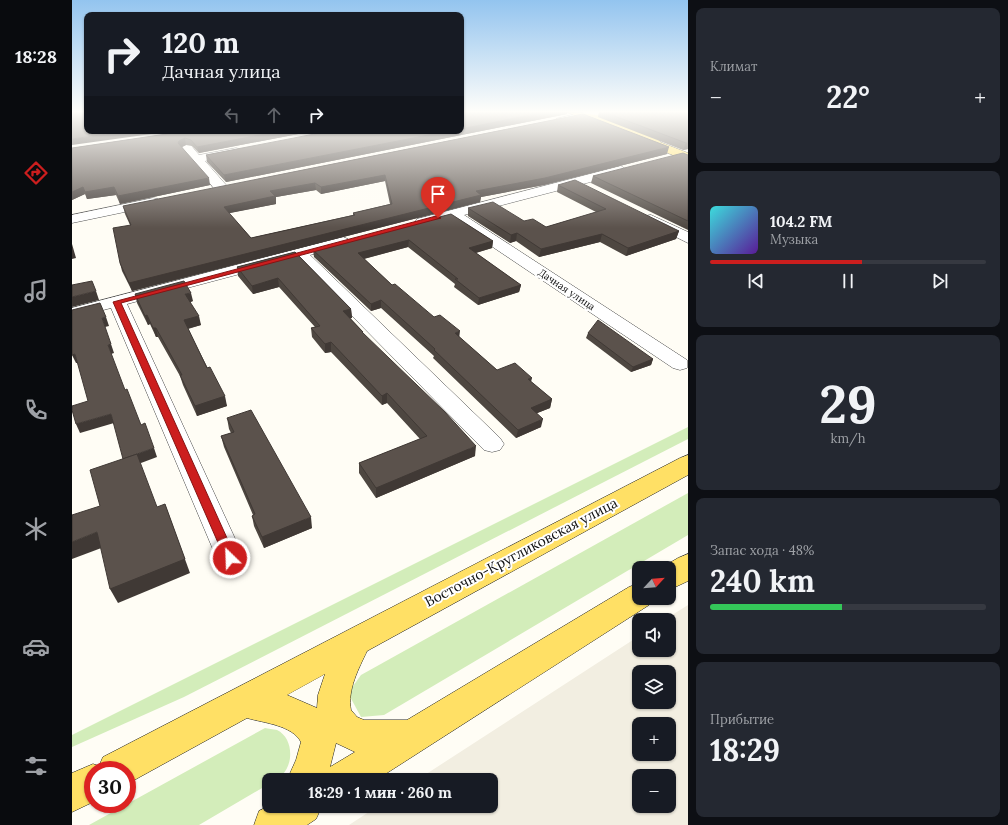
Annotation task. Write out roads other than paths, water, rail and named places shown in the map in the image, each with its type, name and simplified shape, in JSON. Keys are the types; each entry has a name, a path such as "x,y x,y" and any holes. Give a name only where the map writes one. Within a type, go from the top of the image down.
{"main road":[{"name":"Восточно-Кругликовская улица","path":"133,761 247,701 522,551 688,464"},
{"path":"676,574 688,566"},
{"path":"355,773 632,600"},
{"path":"355,642 336,685 333,711 341,727 359,736 411,738"},
{"path":"247,701 287,712 309,722 319,740 312,767 309,773"},
{"path":"72,793 84,787"}],"street":[{"path":"188,150 222,189"},
{"path":"195,159 238,150"},
{"path":"659,160 686,154"},
{"path":"407,226 637,166"},
{"path":"576,182 597,192"},
{"path":"207,192 237,186"},
{"path":"72,219 162,201"},
{"path":"639,213 688,238"},
{"name":"Дачная улица","path":"453,214 680,364"},
{"path":"72,313 354,240"},
{"path":"300,254 492,444"},
{"path":"117,302 230,558"}]}
